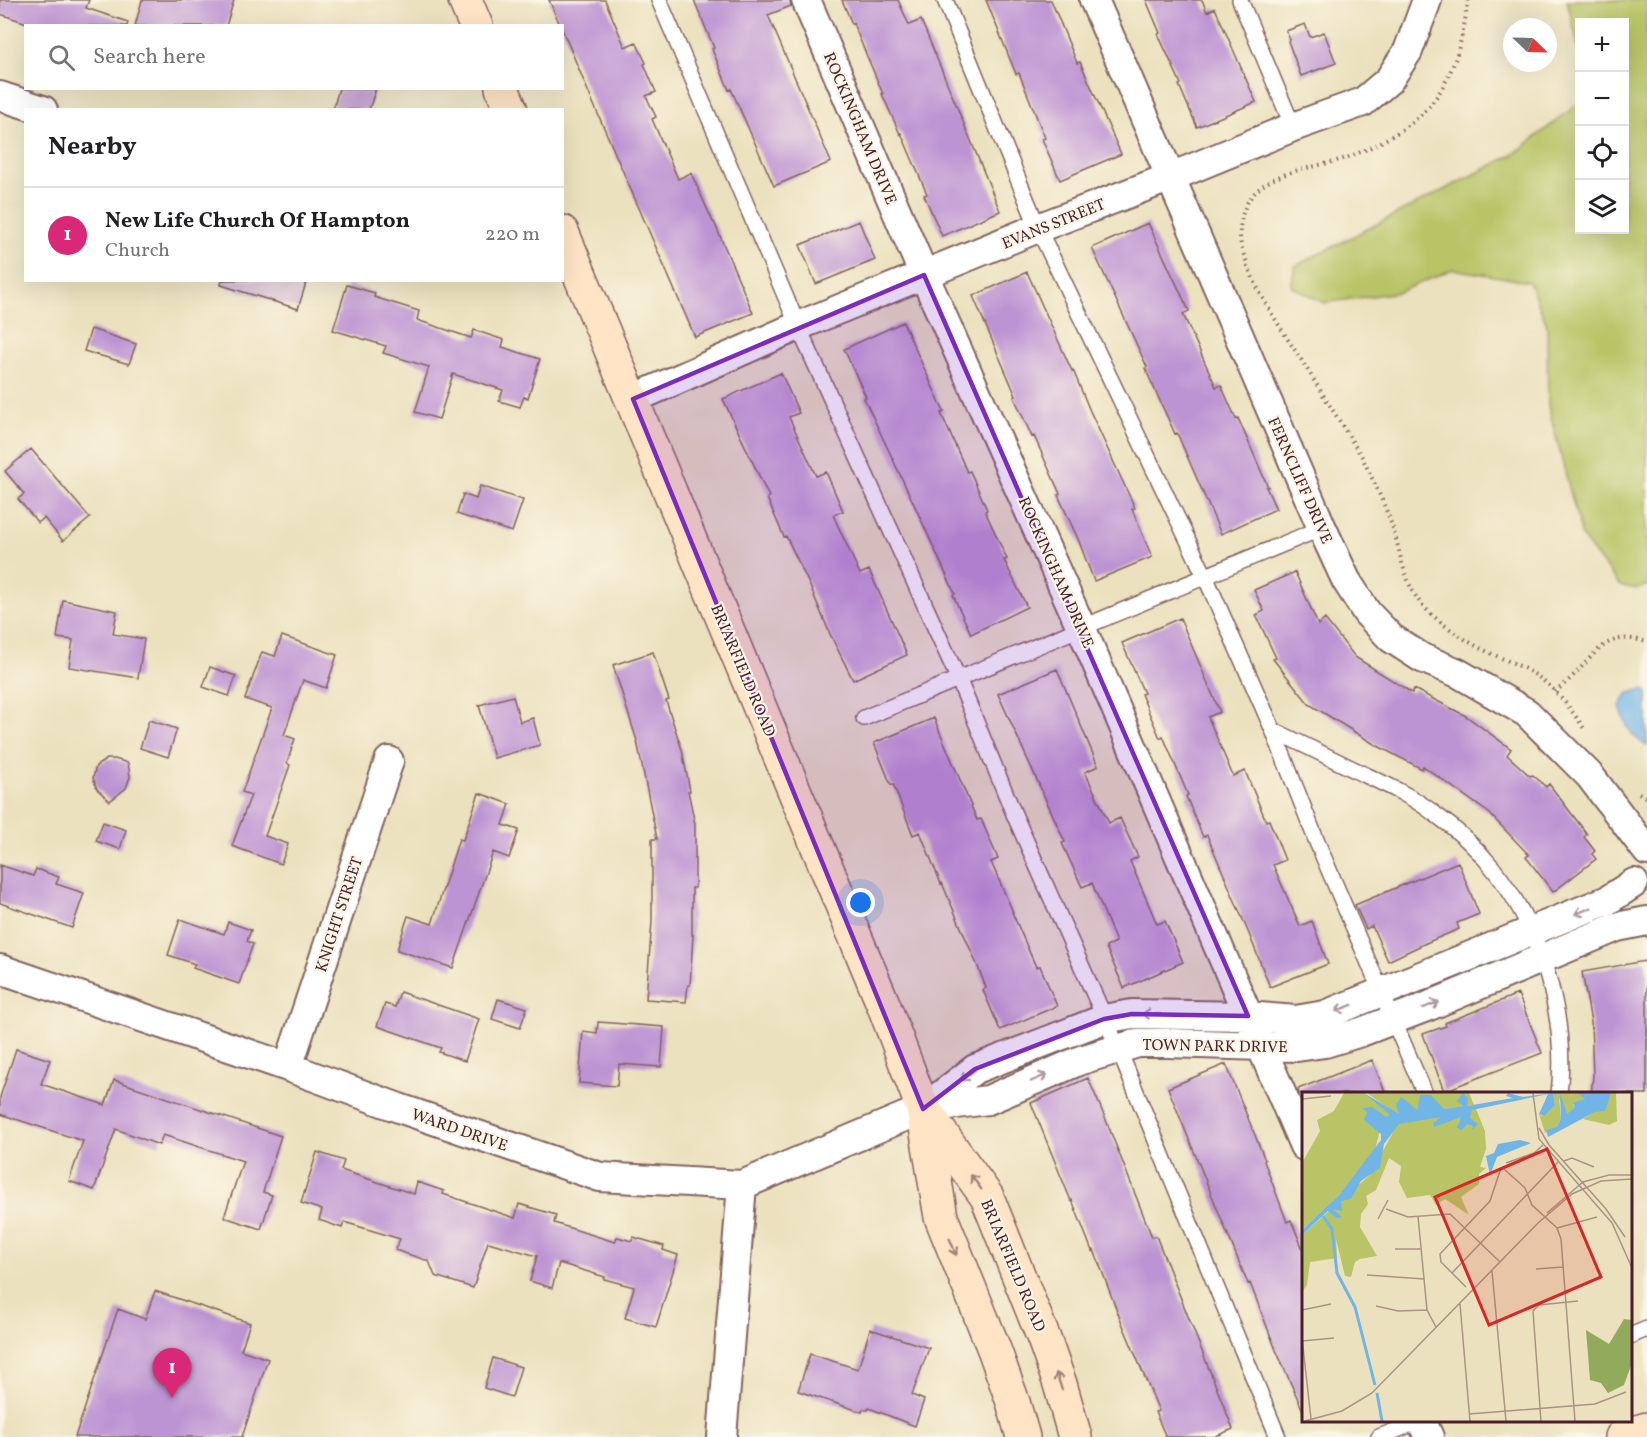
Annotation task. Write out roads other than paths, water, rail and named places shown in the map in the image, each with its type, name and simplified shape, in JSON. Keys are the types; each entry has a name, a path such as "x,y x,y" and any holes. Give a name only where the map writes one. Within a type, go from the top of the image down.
{"main road":[{"path":"465,0 475,24"},
{"path":"503,90 510,108"},
{"name":"BRIARFIELD ROAD","path":"564,240 573,277 633,399 697,560 880,997 923,1109 941,1216 994,1349 1023,1437"},
{"name":"BRIARFIELD ROAD","path":"923,1109 987,1197 1044,1339 1075,1437"},
{"path":"1622,1437 1647,1429"}],"street":[{"name":"ROCKINGHAM DRIVE","path":"806,0 924,275 1081,627 1302,1141"},
{"name":"FERNCLIFF DRIVE","path":"1094,0 1322,528 1346,580 1367,613 1391,638 1422,658 1458,673 1527,713 1590,776 1647,850"},
{"name":"EVANS STREET","path":"633,399 798,326 1038,228 1293,127 1363,102 1389,80 1407,51 1427,0"},
{"path":"0,96 38,108"},
{"name":"KNIGHT STREET","path":"288,1067 389,761"},
{"path":"1647,858 1637,872 1634,883 1639,910 1647,920"},
{"name":"TOWN PARK DRIVE","path":"923,1109 988,1100 1080,1060 1137,1043 1297,1047 1324,1043 1361,1032 1394,1019 1537,945 1634,883"},
{"name":"TOWN PARK DRIVE","path":"923,1109 975,1069 1104,1019 1132,1014 1248,1016 1296,1020 1325,1015 1381,992 1537,945 1647,920"},
{"name":"WARD DRIVE","path":"0,969 600,1177 742,1185 923,1109"},
{"path":"722,1437 742,1185"},
{"path":"1422,1422 1429,1437"}],"lane":[{"path":"658,0 798,326 958,678 1014,814 1118,1048 1278,1437"},
{"path":"945,0 1038,228 1205,576 1273,730 1317,842 1424,1092"},
{"path":"1240,0 1293,127"},
{"path":"864,718 1322,528"},
{"path":"1273,730 1406,795 1462,835 1492,866 1514,899 1537,945 1551,985 1562,1071 1559,1092"},
{"path":"1632,1335 1647,1329"},
{"path":"1380,1437 1418,1422"}],"water":[{"path":"1642,689 1647,691 1647,746 1629,730 1620,707 1627,694"}],"place":[{"name":"New Life Church Of Hampton","path":"172,1398"}]}
